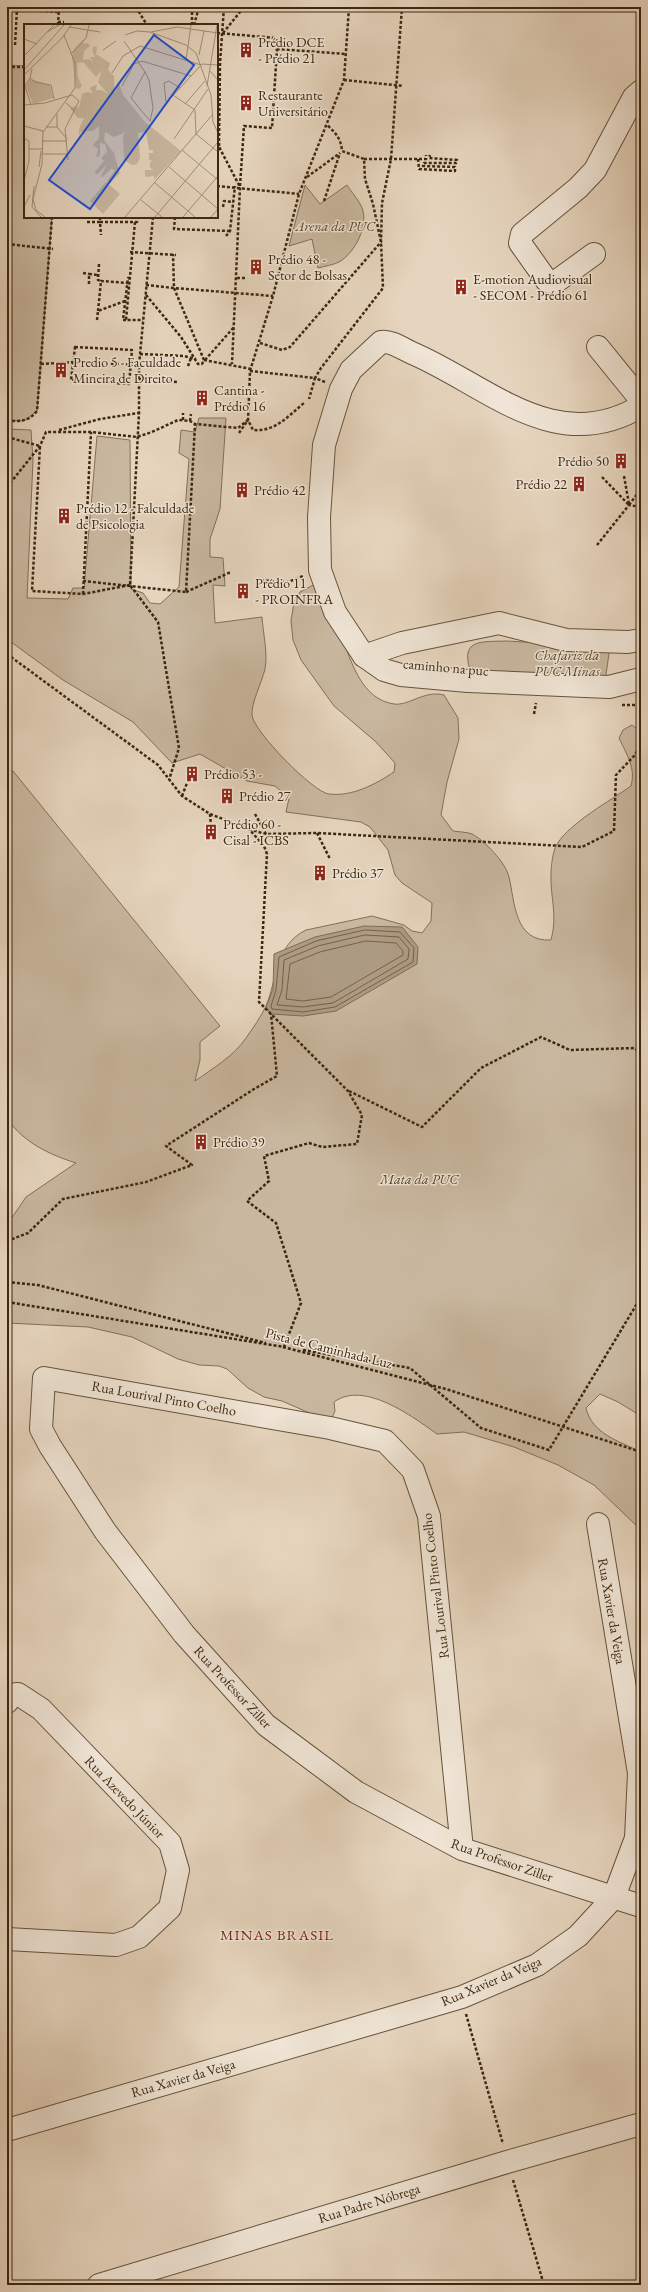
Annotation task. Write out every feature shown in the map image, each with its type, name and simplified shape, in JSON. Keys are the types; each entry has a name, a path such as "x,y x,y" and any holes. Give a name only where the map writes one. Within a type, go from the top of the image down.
{"street":[{"path":"594,254 554,284 547,281 520,243 522,234 578,188 595,170 634,97 641,91"},
{"path":"641,406 632,412 601,422 564,424 545,421 506,404 422,357 383,342 351,370 341,389 324,445 319,517 320,570 335,612 364,656 384,670 401,675 468,681 609,687 641,679"},
{"path":"598,346 641,400"},
{"path":"364,656 402,644 499,623 566,640 628,642 641,640"},
{"name":"Rua Professor Ziller","path":"44,1378 41,1429 105,1531 184,1634 266,1724 356,1792 462,1849 641,1906"},
{"name":"Rua Lourival Pinto Coelho","path":"44,1378 330,1428 385,1441 413,1470 429,1516 462,1849"},
{"name":"Rua Xavier da Veiga","path":"7,2130 462,1996 537,1964 578,1936 614,1897 636,1838 639,1773 598,1524"},
{"name":"Rua Azevedo Júnior","path":"7,1702 11,1695 18,1694 42,1709 170,1843 178,1870 170,1908 139,1937 116,1945 7,1939"},
{"name":"Rua Padre Nóbrega","path":"98,2285 123,2281 508,2162 641,2124"}],"path":[{"path":"59,7 58,24 64,22"},
{"path":"136,7 146,24"},
{"path":"192,7 193,24"},
{"path":"193,24 199,7"},
{"path":"224,7 220,63 221,80 219,146 240,187"},
{"path":"222,33 244,7"},
{"path":"304,403 265,431 253,430 248,420 251,370 260,343 300,194 344,80 349,7"},
{"path":"309,399 315,378 331,354 383,288 381,242 382,203 391,159 402,7"},
{"path":"15,45 17,8 58,12"},
{"path":"218,33 276,38 277,49 272,128 244,125 232,364"},
{"path":"277,49 346,54"},
{"path":"7,67 24,67"},
{"path":"344,80 403,86"},
{"path":"324,201 341,152 341,142 335,132 327,125"},
{"path":"341,152 364,159 418,159 427,160 428,155 430,158 457,160 456,163 424,162 423,166 455,167 455,171 419,169 418,159"},
{"path":"306,177 341,152"},
{"path":"364,159 365,180 374,204 381,242"},
{"path":"218,186 235,186 300,194"},
{"path":"226,236 230,230 235,186"},
{"path":"222,207 224,201 233,202"},
{"path":"7,421 24,422 32,418 37,411 52,218"},
{"path":"101,218 101,235"},
{"path":"126,320 135,222 138,222 138,218"},
{"path":"153,218 139,365 139,413 130,585 158,622 179,748 169,780"},
{"path":"175,218 174,229 230,230"},
{"path":"88,222 130,220 135,222"},
{"path":"260,343 282,350 290,347 381,242"},
{"path":"7,244 53,248"},
{"path":"132,252 175,255 174,288 204,360"},
{"path":"97,320 101,281 98,280 99,264"},
{"path":"83,273 98,275"},
{"path":"88,284 90,274"},
{"path":"126,320 124,320 128,278 130,278"},
{"path":"237,278 245,278"},
{"path":"101,281 128,283"},
{"path":"146,285 236,294 273,296"},
{"path":"146,294 181,337 200,365 234,327"},
{"path":"98,311 126,301"},
{"path":"126,320 143,320"},
{"path":"75,346 132,350 129,384 71,380 73,362 75,346"},
{"path":"140,354 184,356 196,360"},
{"path":"188,366 191,358"},
{"path":"204,360 232,364 251,370 315,378 341,389"},
{"path":"41,364 73,362 139,365"},
{"path":"139,379 178,382"},
{"path":"55,432 100,419 139,413"},
{"path":"183,414 183,420"},
{"path":"190,421 191,414"},
{"path":"7,487 40,446 46,432 91,432 137,437 178,420 190,421 195,424 238,428 248,420"},
{"path":"239,433 248,420"},
{"path":"186,592 195,424"},
{"path":"83,594 91,432"},
{"path":"7,437 40,446"},
{"path":"40,446 32,590 83,594 130,585"},
{"path":"624,476 629,505"},
{"path":"602,477 629,505 641,507"},
{"path":"597,545 641,489"},
{"path":"256,580 288,582 320,570"},
{"path":"83,581 186,592 231,572"},
{"path":"7,654 158,765 182,796 210,814 266,834 317,833 582,847 614,831 616,775 634,756 641,745"},
{"path":"534,714 540,684"},
{"path":"182,796 188,783"},
{"path":"210,814 211,826"},
{"path":"255,814 266,834"},
{"path":"249,829 264,846 267,854 259,1002 348,1091 362,1115 357,1144 322,1147 309,1143 264,1156 269,1181 247,1201 276,1223 301,1303 284,1347"},
{"path":"317,833 330,858"},
{"path":"7,1241 28,1233 64,1199 146,1182 192,1165 166,1146 277,1076 271,1014"},
{"path":"348,1091 422,1127 481,1068 541,1037 570,1050 635,1048 641,1056"},
{"name":"Pista de Caminhada Luz","path":"7,1282 38,1284 446,1389 641,1452"},
{"path":"7,1302 410,1368 481,1428 549,1450 641,1297"},
{"path":"462,1996 544,2285"}],"green space":[{"path":"7,65 24,66 24,218 52,218 37,411 24,421 7,420"},
{"name":"Arena da PUC","path":"305,185 320,204 347,185 362,208 364,222 359,238 345,258 337,263 318,268 312,239 289,246"},
{"name":"Mata da PUC","path":"199,418 226,418 220,509 210,539 210,557 223,558 225,586 213,585 215,623 262,617 266,663 264,674 253,705 252,715 262,734 273,747 298,773 321,791 329,794 346,794 363,789 394,772 395,763 376,742 334,706 301,660 293,640 291,621 294,602 300,592 319,582 354,668 359,678 373,695 383,701 400,704 423,696 437,694 444,695 458,718 459,739 447,782 441,815 453,831 465,832 477,837 504,865 509,877 518,919 523,928 530,935 539,939 551,940 554,914 551,871 552,858 557,844 563,836 591,812 631,786 632,767 619,738 623,730 632,725 641,732 641,1416 618,1402 600,1394 586,1408 589,1417 600,1430 608,1436 641,1452 641,1530 594,1485 558,1465 514,1447 464,1432 437,1434 388,1403 373,1398 359,1395 346,1396 334,1402 335,1411 331,1420 321,1418 282,1401 264,1397 248,1388 227,1369 219,1366 199,1365 178,1359 132,1337 88,1327 7,1323 7,1225 26,1197 76,1163 56,1156 38,1147 21,1135 7,1119 7,775 13,771 220,1026 200,1042 200,1060 195,1081 215,1067 241,1045 266,1006 278,964 288,945 306,930 372,916 404,925 412,931 422,933 431,921 432,903 402,883 395,875 388,850 370,827 361,822 286,812 289,798 275,786 247,781 200,754 172,763 133,722 63,680 7,639 7,429 31,430 33,460 27,598 68,599 73,588 84,588 97,436 130,440 131,589 143,593 150,603 160,604 179,587 189,459 179,453 181,430 195,432"},
{"name":"Chafariz da PUC Minas","path":"507,641 610,647 605,681 470,670 468,652 471,647 482,642"}],"water":[{"path":"364,926 402,927 418,947 417,964 336,1011 303,1016 271,1014 266,1007 273,989 274,954 315,937"}],"place":[{"name":"Prédio DCE - Prédio 21","path":"246,50"},
{"name":"Restaurante Universitário","path":"246,103"},
{"name":"Prédio 48 - Setor de Bolsas","path":"256,267"},
{"name":"E-motion Audiovisual - SECOM - Prédio 61","path":"461,287"},
{"name":"Predio 5 - Faculdade Mineira de Direito","path":"61,370"},
{"name":"Cantina - Prédio 16","path":"202,398"},
{"name":"Prédio 50","path":"621,461"},
{"name":"Prédio 22","path":"579,484"},
{"name":"Prédio 42","path":"242,490"},
{"name":"Prédio 12 - Falculdade de Psicologia","path":"64,516"},
{"name":"Prédio 11 - PROINFRA","path":"243,591"},
{"name":"Prédio 53 -","path":"192,774"},
{"name":"Prédio 27","path":"227,796"},
{"name":"Prédio 60 - Cisal - ICBS","path":"211,832"},
{"name":"Prédio 37","path":"320,873"},
{"name":"Prédio 39","path":"201,1142"}],"district":[{"name":"MINAS BRASIL","path":"277,1934"}]}
